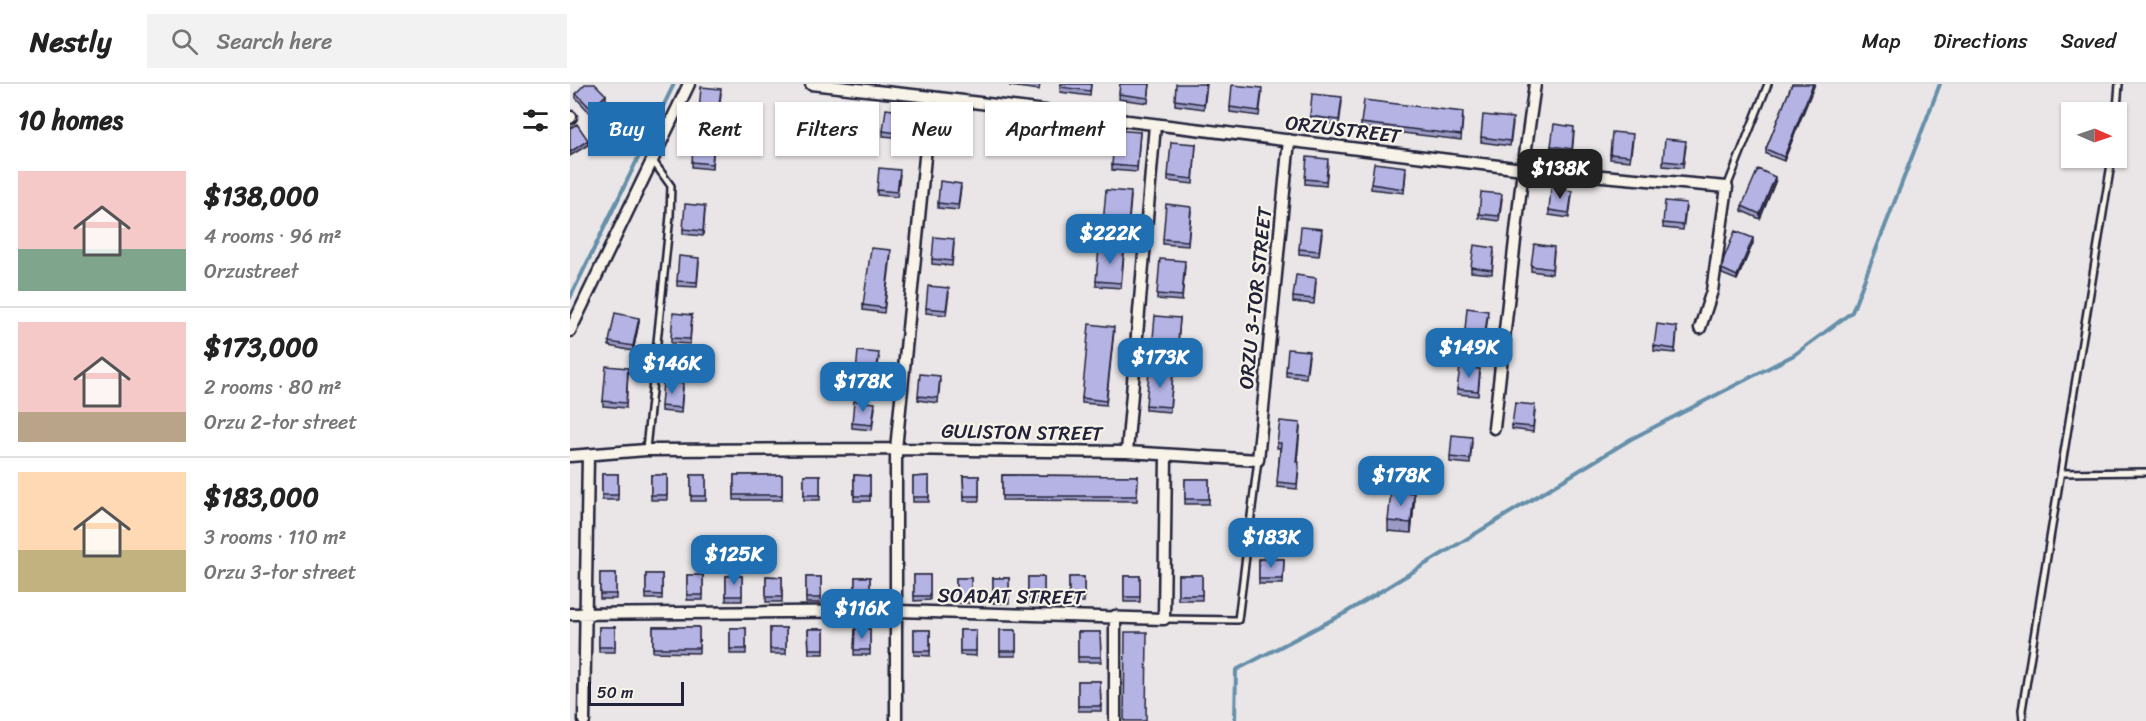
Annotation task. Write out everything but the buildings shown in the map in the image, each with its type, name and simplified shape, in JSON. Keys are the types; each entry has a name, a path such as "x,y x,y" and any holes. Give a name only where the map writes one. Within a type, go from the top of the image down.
{"street":[{"path":"570,331 689,84"},
{"name":"ORZUSTREET","path":"811,84 1523,169 1727,187"},
{"path":"1494,428 1523,169 1535,84"},
{"path":"896,721 896,448 931,97"},
{"path":"1127,452 1155,124"},
{"name":"ORZU 3-TOR STREET","path":"1258,460 1289,140"},
{"path":"1700,328 1712,291 1727,187"},
{"name":"GULISTON STREET","path":"570,456 646,450 896,448 1127,452 1258,460"},
{"path":"584,721 588,455"},
{"path":"1164,619 1166,455"},
{"name":"SOADAT STREET","path":"570,614 897,611 1164,619"},
{"path":"1115,616 1115,721"}],"lane":[{"path":"1727,187 1768,84"},
{"path":"2118,102 2119,84"},
{"path":"646,450 670,216 671,186 653,161"},
{"path":"2023,721 2022,710 2110,168"},
{"path":"1164,619 1238,620 1258,460"},
{"path":"2062,473 2146,472"}],"waterway":[{"path":"570,298 674,84"},
{"path":"1235,721 1236,670 1345,613 1631,439 1794,355 1852,312 1940,84"}]}
